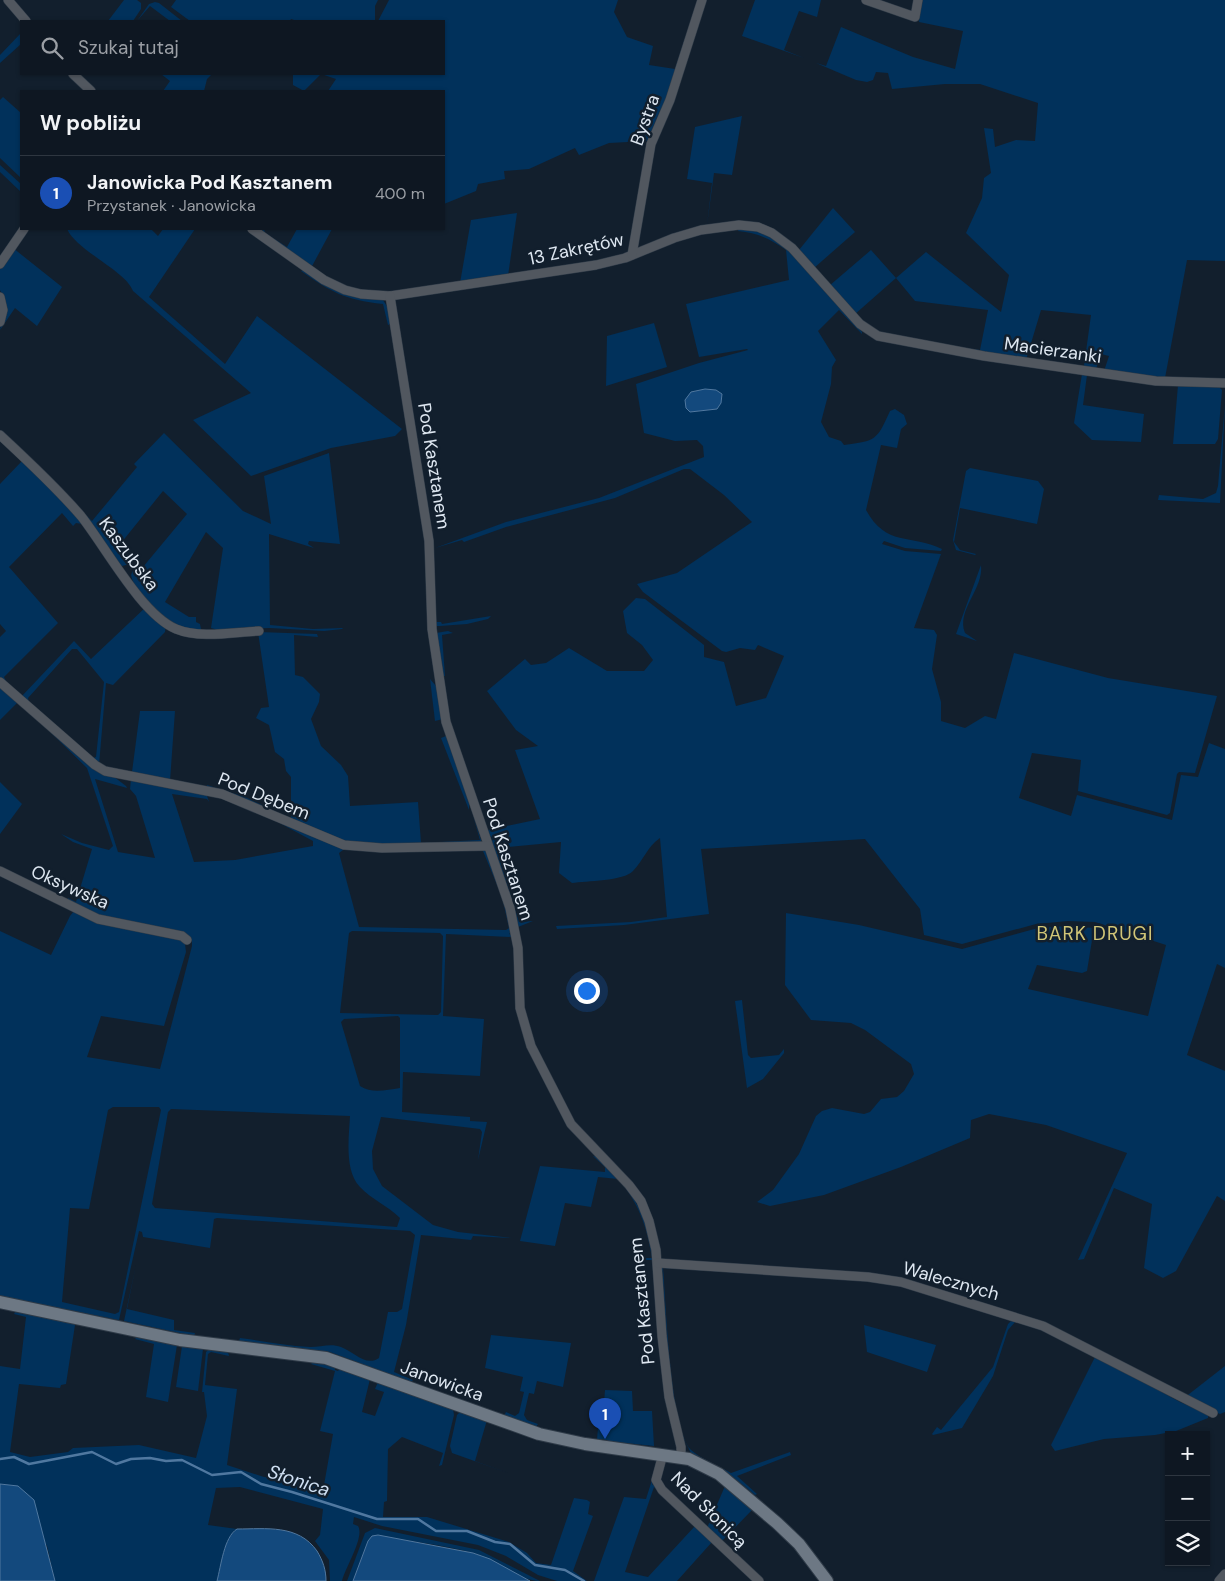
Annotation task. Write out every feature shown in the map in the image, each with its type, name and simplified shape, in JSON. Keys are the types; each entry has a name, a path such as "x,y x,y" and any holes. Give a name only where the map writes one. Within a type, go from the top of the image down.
{"street":[{"path":"8,0 25,20"},
{"name":"Bystra","path":"632,254 651,144 670,100 702,0"},
{"path":"866,0 915,17 918,0"},
{"path":"74,75 90,90"},
{"name":"13 Zakrętów","path":"253,230 309,270 335,286 361,294 390,296 561,271 616,260 674,238 709,229 739,225 763,228 801,256 860,324 878,336"},
{"path":"0,264 23,230"},
{"name":"Pod Kasztanem","path":"390,296 429,541 432,629 441,699 460,765 501,879 515,930 520,1008 531,1046 571,1124 641,1201 653,1232 658,1263 663,1345 670,1406 681,1447 680,1457"},
{"path":"0,297 3,310 0,322"},
{"name":"Macierzanki","path":"878,336 984,356 1156,381 1225,383"},
{"name":"Kaszubska","path":"0,435 79,514 124,578 167,624 178,630 195,632 260,631"},
{"name":"Pod Dębem","path":"0,682 95,765 105,771 222,794 344,845 382,848 488,846"},
{"name":"Oksywska","path":"0,871 98,919 177,934 188,940"},
{"name":"Walecznych","path":"658,1263 868,1277 901,1282 1051,1329 1149,1382 1213,1413"},
{"name":"Janowicka","path":"0,1302 164,1337 326,1358 539,1434 585,1444 680,1457 704,1466 727,1480 794,1539 828,1581"},
{"name":"Nad Słonicą","path":"663,1454 656,1480 662,1490 759,1581"},
{"path":"1219,1581 1225,1574"}],"shaded area":[{"path":"124,0 137,0 141,3 141,9 134,20 109,20"},
{"path":"176,0 378,0 375,6 375,20 189,20 171,7"},
{"path":"389,0 618,0 614,12 627,37 653,46 649,65 675,69 685,38 686,43 668,92 670,95 664,110 660,111 647,141 609,143 579,155 575,148 529,169 504,171 505,179 478,184 476,191 445,204 445,90 329,90 336,79 324,75 445,75 445,20 379,20"},
{"path":"755,0 821,0 817,17 799,11 784,50 804,58 742,36"},
{"path":"921,0 1225,0 1225,261 1187,260 1165,378 1183,381 1104,371 1109,356 1101,354 1096,369 1038,361 1084,366 1091,315 1041,310 1026,360 930,343 980,350 988,310 915,301 896,278 926,252 1001,312 1009,275 966,233 982,198 984,178 991,173 984,128 993,129 995,147 1016,140 1035,141 1038,103 980,84 945,84 892,89 888,73 876,72 873,80 867,82 856,80 816,63 826,66 841,27 913,57 955,69 963,31 919,22"},
{"path":"159,3 181,20 169,20 150,6 138,20 149,4"},
{"path":"20,34 20,45 0,63 0,55"},
{"path":"162,75 211,75 207,79 204,90 164,90 170,81"},
{"path":"293,75 320,75 305,90 293,85"},
{"path":"3,97 20,112 20,177 0,158 0,100"},
{"path":"742,116 732,175 714,173 707,225 712,183 687,179 695,127"},
{"path":"0,165 20,183 20,191 0,172"},
{"path":"833,208 855,232 814,268 799,250"},
{"path":"517,213 508,276 460,283 471,220"},
{"path":"739,229 759,230 791,250 862,332 862,334 839,310 818,331 836,360 832,367 831,384 821,422 829,437 841,441 844,445 863,442 878,433 890,411 895,409 904,415 907,424 901,429 897,448 881,445 866,510 882,530 891,535 942,549 941,551 905,548 884,541 882,544 905,551 941,554 914,628 934,630 937,635 932,669 941,702 941,721 965,728 985,716 996,719 1014,653 1108,678 1217,696 1195,773 1179,772 1177,774 1170,813 1167,815 1078,791 1081,760 1032,753 1019,798 1071,816 1077,795 1172,820 1181,775 1198,777 1209,743 1225,749 1225,968 1217,964 1187,1055 1225,1071 1225,1201 1217,1196 1176,1271 1163,1278 1144,1268 1152,1204 1114,1188 1084,1259 1078,1260 1127,1153 1046,1125 989,1114 971,1120 970,1138 901,1167 824,1195 770,1206 757,1202 773,1190 799,1154 816,1116 822,1111 832,1108 864,1114 870,1112 881,1099 897,1097 904,1091 914,1074 911,1064 865,1030 851,1023 811,1020 785,985 786,913 859,925 962,949 1038,928 1068,926 1094,928 1087,971 1082,973 1037,965 1028,989 1148,1016 1166,945 1095,922 1068,921 1036,924 962,944 924,935 920,909 865,839 701,849 709,914 624,925 557,929 556,926 631,922 667,917 660,838 651,846 637,867 628,874 613,879 572,883 559,873 561,842 496,848 519,922 533,921 518,927 490,842 493,840 491,836 487,836 480,810 488,830 540,819 515,750 538,746 516,730 487,691 525,659 531,665 546,663 569,648 607,671 644,671 653,660 642,645 627,633 623,611 636,598 645,599 704,645 704,657 724,662 736,706 766,698 784,656 758,645 755,650 740,648 726,652 722,651 643,592 637,584 677,573 752,522 724,495 690,469 684,469 615,498 506,527 464,542 462,540 435,548 506,522 599,498 704,457 703,446 697,440 675,441 644,433 636,384 699,363 748,350 699,357 686,304 789,280 786,250 764,237 738,231","holes":["705,389 716,390 717,409 690,412 691,392"]},
{"path":"68,230 152,230 158,236 162,230 194,230 149,297 225,364 257,316 402,429 395,436 331,448 251,476 193,420 251,393 133,291 129,283 121,276 72,237"},
{"path":"264,230 265,233 287,247 296,230 331,230 311,268 261,232"},
{"path":"13,248 62,287 37,326 15,308 0,330 6,303 0,290 0,269"},
{"path":"871,250 896,278 854,315 829,286"},
{"path":"303,270 383,300 388,308 392,323 388,325 383,304 358,300 339,294 301,271"},
{"path":"654,323 667,367 606,386 607,336"},
{"path":"1082,374 1087,375 1083,405 1144,414 1141,442 1092,440 1074,423"},
{"path":"1178,385 1218,386 1222,390 1218,439 1215,444 1173,444"},
{"path":"705,389 716,390 722,394 721,403 717,409 690,412 686,408 685,400 691,392"},
{"path":"1225,404 1220,503 1158,500 1159,495 1203,499 1216,493"},
{"path":"164,433 243,511 271,524 264,476 329,453 340,544 309,541 308,544 314,548 269,534 270,625 313,629 342,629 324,631 270,628 218,630 211,628 223,548 206,532 165,602 189,617 196,617 196,622 200,624 201,629 182,628 170,622 149,604 140,593 131,575 134,568 138,573 187,514 163,491 117,548 130,564 122,566 26,456 92,521 137,467 134,464"},
{"path":"22,461 77,515 82,524 76,523 73,526 62,513 9,567 58,623 4,677 7,683 0,679 0,637 6,631 0,624 0,484"},
{"path":"970,468 1038,481 1044,489 1037,524 960,508 954,542 960,550 976,554 956,550 953,540 966,471"},
{"path":"981,565 981,574 964,616 963,624 965,633 977,641 956,634"},
{"path":"147,606 166,625 165,632 113,685 106,683 99,765 91,759 96,757 104,682 77,649 72,649 28,698 29,702 64,734 26,703 10,686 22,696 74,641 91,659"},
{"path":"491,616 488,619 467,624 436,626 434,622 441,622 442,624"},
{"path":"448,631 453,633 442,635 445,676 440,676 436,633"},
{"path":"258,632 317,634 318,637 294,635 295,675 303,677 320,694 319,702 311,719 321,746 341,765 348,776 350,806 418,802 421,843 480,840 473,816 482,843 350,844 207,788 207,785 245,797 291,819 291,777 286,771 284,759 275,752 269,725 256,718 261,708 269,707"},
{"path":"430,679 436,686 443,719 435,721"},
{"path":"0,685 18,702 0,720"},
{"path":"140,711 175,711 170,781 199,786 170,782 132,772"},
{"path":"47,726 126,786 127,788 95,779 118,852 155,858 136,796 130,789 131,779 206,793 209,802 207,799 172,794 194,862 235,860 313,846 313,841 274,820 327,841 486,849 508,914 512,931 509,934 512,935 515,954 512,937 446,934 443,1016 484,1019 480,1076 403,1072 402,1112 470,1117 470,1121 487,1122 478,1160 482,1132 480,1129 381,1117 372,1151 373,1169 382,1186 433,1225 458,1232 512,1238 473,1236 471,1240 421,1235 406,1325 394,1372 413,1380 411,1382 330,1352 239,1341 240,1338 310,1347 333,1345 346,1349 365,1360 369,1361 379,1358 388,1312 397,1312 402,1309 415,1235 410,1231 217,1218 214,1219 210,1248 143,1237 142,1232 139,1231 119,1320 0,1296 0,931 51,955 74,911 109,920 68,903 68,898 76,902 92,849 73,842 61,834 82,843 109,850 113,846 87,768 46,728","holes":["343,850 483,851 502,897 509,928 506,930 359,927 339,853","113,921 189,937 192,941 192,946 160,1069 87,1057 101,1016 164,1026 186,952 185,944 179,937","352,931 440,933 443,936 441,1012 438,1015 340,1013 349,933","398,1016 400,1018 400,1088 374,1091 360,1086 341,1022 344,1019","113,1107 159,1107 161,1110 119,1312 115,1314 62,1302 70,1208 89,1209 108,1110","171,1109 350,1116 349,1153 355,1180 365,1192 400,1218 397,1227 155,1208 152,1204 168,1112"]},
{"path":"446,736 469,802 469,810 441,738"},
{"path":"0,782 22,804 0,834"},
{"path":"742,1000 748,1055 751,1058 779,1055 784,1049 784,1053 763,1079 747,1088 735,1001"},
{"path":"593,1156 597,1157 618,1179 598,1177 591,1207 565,1203 555,1246 520,1241 540,1166 605,1172 605,1167"},
{"path":"620,1182 636,1202 642,1214 651,1243 653,1260 642,1260 641,1258 652,1258 648,1236 637,1206"},
{"path":"136,1265 127,1309 174,1320 174,1330 195,1333 194,1336 124,1321"},
{"path":"662,1266 811,1277 663,1268 670,1364 674,1392 678,1417 684,1437 691,1450 731,1473 790,1452 791,1455 737,1476 757,1494 755,1495 725,1471 691,1453 684,1439 682,1440 670,1385"},
{"path":"16,1311 74,1323 75,1325 66,1384 61,1385 60,1388 19,1384 10,1452 30,1457 68,1452 73,1448 139,1445 196,1458 207,1416 204,1392 202,1392 206,1352 209,1349 228,1352 229,1356 211,1352 208,1354 205,1385 237,1389 227,1465 264,1477 291,1479 324,1485 333,1434 320,1431 335,1371 311,1364 316,1360 334,1365 335,1370 338,1371 341,1367 370,1379 362,1412 375,1416 384,1392 375,1389 378,1382 453,1409 454,1415 442,1465 439,1466 443,1453 402,1437 388,1449 387,1501 384,1502 383,1517 427,1517 509,1542 527,1553 536,1563 551,1565 574,1498 587,1500 590,1502 588,1514 593,1516 573,1571 587,1581 557,1581 538,1575 506,1556 478,1545 382,1526 354,1517 353,1524 358,1526 359,1531 357,1545 342,1581 330,1581 329,1560 315,1541 320,1535 323,1509 240,1487 216,1488 208,1525 237,1529 226,1545 217,1581 55,1581 47,1546 6,1484 0,1484 0,1366 20,1369 26,1317 14,1314"},
{"path":"1013,1319 1050,1331 1180,1402 1208,1414 1208,1418 1176,1431 1165,1431 1165,1433 1155,1435 1104,1439 1055,1451 1051,1445 1095,1357 1049,1333 1016,1321 1008,1330 993,1376 962,1428 933,1435 937,1427 941,1430 993,1367 1008,1324"},
{"path":"864,1325 936,1345 927,1372 867,1352"},
{"path":"491,1335 571,1343 563,1387 537,1381 534,1394 529,1393 524,1415 527,1420 538,1424 536,1427 504,1416 506,1412 515,1416 519,1413 524,1392 520,1391 523,1377 485,1368"},
{"path":"137,1337 177,1345 168,1402 146,1397 154,1344 135,1339"},
{"path":"182,1346 203,1349 198,1391 176,1387"},
{"path":"1225,1366 1225,1412 1220,1414 1184,1398"},
{"path":"605,1390 632,1391 633,1411 652,1411 654,1446 602,1439 601,1441 597,1440 600,1403 604,1403"},
{"path":"461,1411 487,1420 475,1461 511,1474 452,1453 450,1446 457,1415"},
{"path":"658,1461 652,1485 655,1482 665,1497 654,1487 625,1572 648,1577 695,1526 712,1542 677,1581 594,1581 624,1497 646,1499"},
{"path":"0,1484 18,1486 34,1500 55,1581 0,1581"},
{"path":"725,1486 752,1510 722,1541 707,1528"},
{"path":"375,1528 479,1550 540,1581 515,1574 473,1553 378,1535 368,1541 353,1581 347,1581 365,1533"},
{"path":"237,1529 281,1530 301,1536 317,1551 325,1569 326,1581 217,1581 226,1545"},
{"path":"378,1535 473,1553 490,1559 530,1581 353,1581 368,1541 372,1536"}],"waterway":[{"name":"Słonica","path":"0,1459 14,1457 29,1464 92,1452 116,1464 131,1459 182,1460 212,1475 241,1472 261,1484 377,1519 418,1519 436,1531 467,1531 495,1542 510,1544 535,1565 565,1570 584,1581"}],"place":[{"name":"Janowicka Pod Kasztanem","path":"605,1439"}],"district":[{"name":"BARK DRUGI","path":"1095,933"}]}
